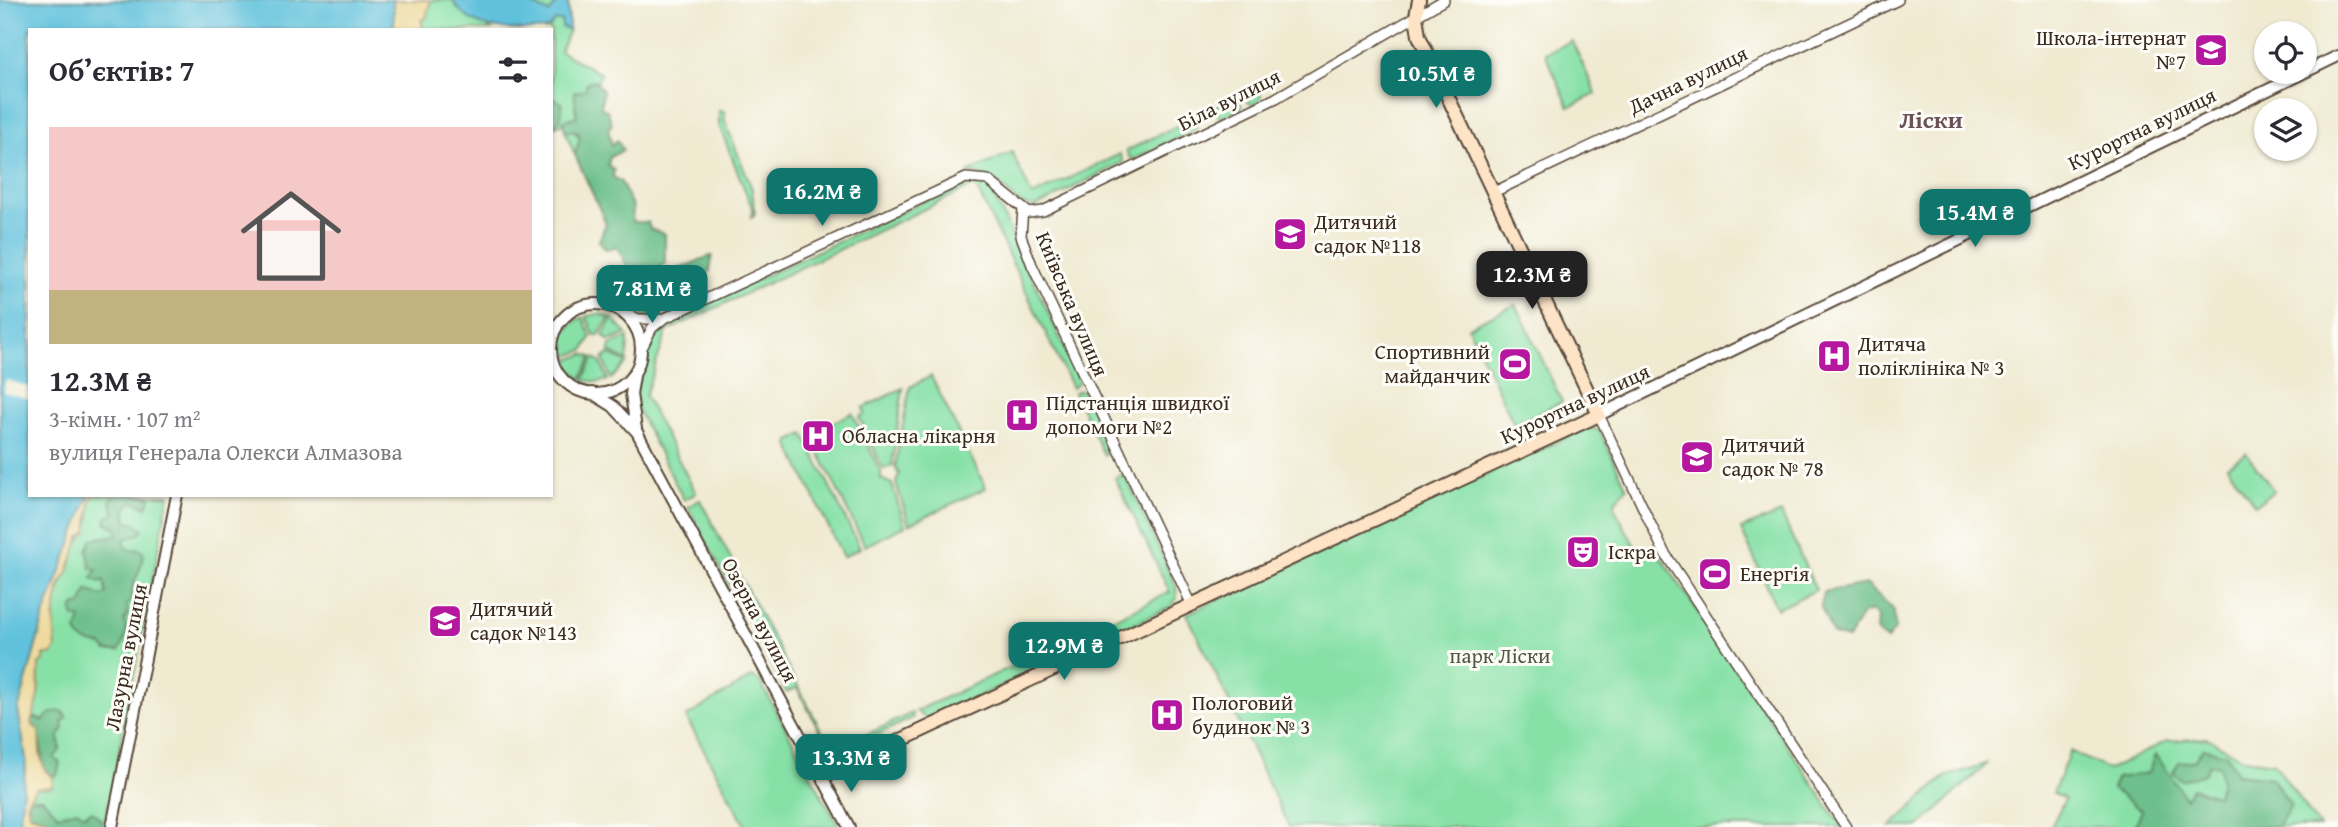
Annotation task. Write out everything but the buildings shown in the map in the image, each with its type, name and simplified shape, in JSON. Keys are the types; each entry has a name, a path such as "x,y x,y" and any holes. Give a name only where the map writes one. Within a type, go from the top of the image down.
{"main road":[{"path":"1419,0 1416,16 1419,36 1600,415"},
{"name":"Курортна вулиця","path":"824,776 1600,415"}],"street":[{"name":"Біла вулиця","path":"1023,209 1029,213 1044,211 1276,98 1444,0"},
{"name":"Дачна вулиця","path":"1494,192 1898,0"},
{"name":"Курортна вулиця","path":"1600,415 2338,56"},
{"name":"Київська вулиця","path":"663,319 966,178 988,180 1023,209 1021,236 1032,265 1191,603"},
{"path":"553,314 597,304 613,307 627,316 639,319 663,319"},
{"path":"553,341 559,323 572,311"},
{"path":"627,316 638,331 642,350"},
{"path":"553,359 561,377 572,386 592,393 614,390 626,382 636,370 645,338 663,319"},
{"name":"Озерна вулиця","path":"636,370 631,394 637,432"},
{"name":"Озерна вулиця","path":"592,393 613,406 637,432 849,827"},
{"path":"1600,415 1664,552 1846,827"},
{"name":"Лазурна вулиця","path":"112,827 177,497"}],"green space":[{"path":"431,0 453,0 457,8 489,28 423,28 421,20"},
{"path":"523,0 555,0 556,4 549,13"},
{"path":"554,21 562,21 564,29 569,30 560,51 601,74 597,83 594,80 575,107 577,117 554,127 557,124 553,109 553,28 548,28"},
{"path":"1572,41 1596,94 1569,107 1545,53"},
{"path":"594,80 603,90 601,108 607,110 612,124 608,129 612,145 617,140 623,150 610,157 608,165 614,170 613,177 621,182 633,208 632,222 648,222 650,229 665,234 665,263 651,275 652,283 712,256 710,271 671,304 660,304 653,292 640,291 617,247 606,250 599,241 606,223 575,155 580,138 577,131 565,131 563,121 577,116 574,92 585,90 587,82"},
{"path":"1253,88 1261,96 1253,104 1245,96"},
{"path":"1238,96 1242,108 1220,118 1214,108"},
{"path":"553,99 562,103 561,118 553,126"},
{"path":"719,111 724,111 725,122 752,189 755,215 751,217 753,210 719,125"},
{"path":"1193,118 1197,129 1134,159 1130,158 1126,151"},
{"path":"572,129 580,138 575,155 565,131"},
{"path":"1012,152 1032,196 1120,154 1123,162 1038,206 1028,206 1013,198 991,179 967,173"},
{"path":"968,181 989,185 1079,379 1078,384 1072,388 975,185 667,331 645,396 696,493 684,500 636,407 636,385 641,362 657,330 664,323"},
{"path":"645,283 658,312 645,316 607,302"},
{"name":"Спортивний майданчик","path":"1516,304 1562,402 1514,424 1468,327"},
{"path":"599,314 610,317 598,336 594,335 586,316"},
{"path":"583,317 591,337 584,350 563,358 562,345 568,329"},
{"path":"612,318 627,334 609,341 603,335"},
{"path":"628,338 627,361 610,352 610,345"},
{"path":"584,354 592,357 581,379 564,362"},
{"path":"609,354 627,363 611,379 603,359"},
{"path":"594,358 600,361 608,380 583,380"},
{"path":"931,376 986,488 909,524 896,483 899,474 895,467 910,387"},
{"path":"903,388 892,466 883,469 859,417 865,413 863,408"},
{"path":"1079,390 1085,394 1111,448 1104,455 1074,392"},
{"path":"852,413 881,472 881,479 892,484 905,526 865,546 810,434"},
{"name":"парк Ліски","path":"1589,427 1600,431 1627,488 1615,502 1615,509 1640,556 1659,554 1842,827 1289,827 1187,614"},
{"path":"804,434 860,548 843,557 789,445 790,441"},
{"path":"2246,453 2274,491 2255,505 2227,466"},
{"path":"1122,475 1128,481 1176,586 1177,598 1171,607 1076,650 1066,642 1170,592 1115,478"},
{"path":"113,497 151,497 147,507 132,501 126,509 126,519 143,529 139,534 125,539 124,545 130,550 139,549 144,554 132,599 127,606 128,616 124,620 127,632 119,651 107,651 102,645 87,642 78,636 76,632 81,619 74,617 72,612 74,606 82,604 87,590 102,596 106,594 104,580 100,582 92,578 97,570 91,569 87,550 92,539 118,535 116,528 105,522 106,518 115,513 110,501"},
{"path":"169,497 104,827 46,827 47,819 28,813 29,798 35,788 52,787 39,743 39,731 32,719 38,700 39,663 55,645 53,625 58,597 70,558 88,526 91,499"},
{"path":"700,500 832,751 912,713 913,718 838,753 831,752 797,688 786,692 688,507"},
{"path":"1781,513 1816,590 1777,609 1741,529"},
{"path":"1866,584 1894,610 1895,629 1887,640 1877,632 1878,617 1872,611 1862,614 1848,639 1833,635 1821,607 1823,592"},
{"path":"1061,644 1062,653 1059,659 928,720 916,711"},
{"path":"752,677 760,681 839,827 746,827 686,717"},
{"path":"63,712 67,718 62,722 64,728 59,736 60,750 54,758 60,763 57,775 54,776 45,770 39,731 31,723 35,717 43,721 49,714"},
{"path":"2207,738 2244,759 2274,763 2319,827 2051,827 2065,799 2053,793 2070,751 2109,770 2167,741"},
{"path":"2203,748 2226,754 2237,774 2272,778 2291,806 2277,827 2134,827 2142,811 2112,789 2117,778 2148,773 2155,755 2185,798 2192,788 2217,796 2221,780 2219,766 2209,764 2205,773 2182,780 2173,773 2179,762 2194,761"},
{"path":"1988,763 1919,827 1890,827 1945,777"},
{"path":"29,798 42,798 58,815 77,810 84,815 92,811 101,820 100,827 46,827 47,819 28,813"}],"sand":[{"path":"393,0 431,0 426,18 421,20 423,28 394,28"},
{"path":"88,497 94,497 87,532 80,537 67,574 60,584 54,619 56,649 51,655 44,655 44,662 39,664 38,700 31,723 39,731 40,754 45,770 53,778 52,787 36,788 27,801 29,814 47,819 46,827 19,827 26,759 18,710 45,613"}],"water":[{"path":"0,0 393,0 394,28 28,28 28,497 88,497 45,613 18,710 26,759 19,827 0,827"},
{"path":"453,0 523,0 549,13 556,4 555,0 568,0 569,30 562,27 562,21 555,21 548,28 492,27 469,19"}],"pier":[{"path":"6,380 28,386 28,398 3,392"}],"place":[{"name":"Школа-інтернат №7","path":"2211,50"},
{"name":"Дитячий садок №118","path":"1290,234"},
{"name":"Дитяча поліклініка № 3","path":"1834,356"},
{"name":"Спортивний майданчик","path":"1515,364"},
{"name":"Підстанція швидкої допомоги №2","path":"1022,415"},
{"name":"Обласна лікарня","path":"818,436"},
{"name":"Дитячий садок № 78","path":"1697,457"},
{"name":"Іскра","path":"1583,552"},
{"name":"Енергія","path":"1715,574"},
{"name":"Дитячий садок №143","path":"445,621"},
{"name":"Пологовий будинок № 3","path":"1167,715"}],"district":[{"name":"Ліски","path":"1931,120"}]}
